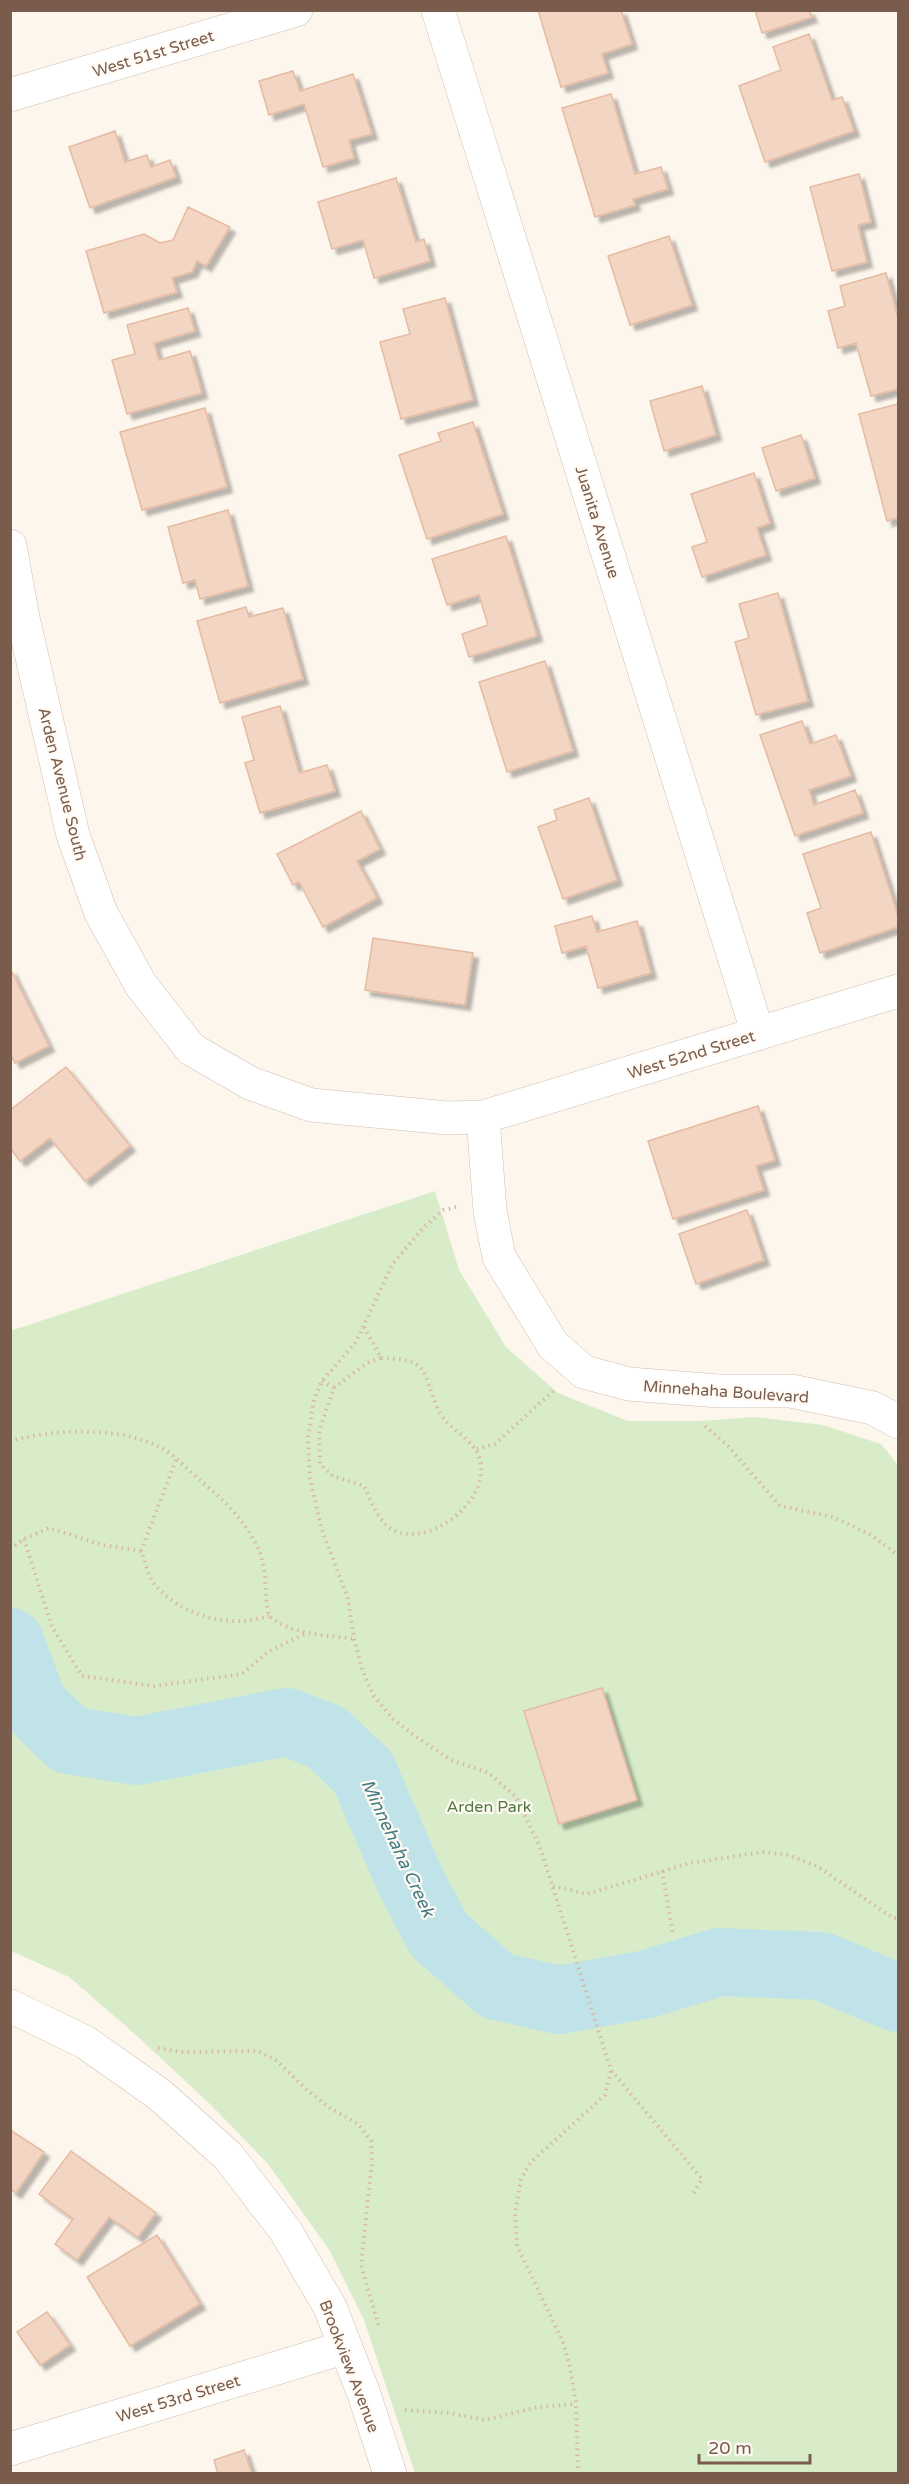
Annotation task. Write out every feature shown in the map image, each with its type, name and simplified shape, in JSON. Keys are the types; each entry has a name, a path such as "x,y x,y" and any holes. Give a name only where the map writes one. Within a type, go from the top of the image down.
{"street":[{"name":"West 51st Street","path":"10,95 296,10"},
{"name":"Juanita Avenue","path":"438,10 758,1034"},
{"name":"Arden Avenue South","path":"10,546 17,619 73,835 100,913 141,985 191,1048 250,1083 311,1104 448,1118 483,1116"},
{"name":"West 52nd Street","path":"483,1116 898,991"},
{"name":"Minnehaha Boulevard","path":"483,1116 490,1211 499,1257 553,1345 584,1372 629,1384 719,1391 791,1391 873,1408 898,1422"},
{"name":"Brookview Avenue","path":"10,2006 85,2042 160,2095 228,2156 285,2230 330,2307 390,2474"},
{"name":"West 53rd Street","path":"10,2449 346,2347"}],"path":[{"path":"459,1206 443,1210 422,1229 392,1265 356,1342 322,1381 314,1399 308,1438 309,1464 321,1527 348,1599 354,1639 363,1672 374,1696 393,1719 451,1760 489,1773 516,1797 540,1847 611,2070 702,2179 692,2196"},
{"path":"364,1327 381,1358"},
{"path":"309,1464 320,1464 333,1476 364,1486 382,1522 394,1531 408,1533 427,1531 445,1523 467,1507 481,1481 481,1465 477,1449 438,1411 423,1369 406,1358 381,1358 367,1363 334,1388 319,1431 320,1464"},
{"path":"322,1381 334,1388"},
{"path":"477,1449 495,1444 560,1384"},
{"path":"10,1440 26,1436 89,1431 127,1437 160,1447 214,1491 237,1516 256,1543 264,1562 269,1616 278,1623 307,1633 354,1639"},
{"path":"728,1446 780,1506 833,1517 871,1535 898,1555"},
{"path":"176,1460 141,1551 152,1581 168,1597 189,1610 212,1619 242,1622 269,1616"},
{"path":"10,1549 24,1539 49,1528 103,1545 141,1551"},
{"path":"24,1539 52,1627 82,1676 154,1686 242,1674 268,1652 307,1633"},
{"path":"553,1886 587,1894 690,1863 764,1852 788,1855 816,1866 893,1918 898,1918"},
{"path":"662,1871 673,1934"},
{"path":"578,2474 576,2404 563,2342 517,2246 515,2214 521,2179 531,2162 605,2095 611,2070"},
{"path":"404,2410 449,2413 486,2420 538,2407 576,2404"}],"green space":[{"name":"Arden Park","path":"435,1191 459,1270 506,1347 558,1393 628,1421 700,1421 755,1417 823,1425 881,1444 898,1465 898,2473 415,2473 364,2320 330,2251 268,2164 212,2106 136,2035 69,1977 11,1951 10,1331"}],"building":[{"path":"538,10 621,10 632,44 602,54 608,73 561,87"},
{"path":"755,10 809,10 812,17 762,33"},
{"path":"809,34 832,100 842,97 854,131 765,162 739,86 781,70 773,47"},
{"path":"293,71 300,91 353,74 372,134 349,140 354,158 323,167 304,104 269,115 259,81"},
{"path":"611,94 635,174 661,167 668,189 633,199 635,205 595,217 562,108"},
{"path":"115,131 125,162 147,155 151,167 170,160 176,177 90,208 69,147"},
{"path":"859,174 871,222 858,225 867,262 832,271 810,187"},
{"path":"396,178 416,242 424,239 430,261 374,278 363,240 332,249 318,202"},
{"path":"188,207 230,227 206,266 197,261 192,272 172,278 177,292 104,313 86,251 144,234 160,243 173,240"},
{"path":"669,236 692,305 630,325 608,256"},
{"path":"886,273 898,318 898,389 871,396 856,343 838,348 828,311 845,306 840,286"},
{"path":"445,298 473,400 401,419 380,342 410,334 403,309"},
{"path":"188,308 195,331 154,343 159,360 190,351 202,393 127,414 112,360 135,354 127,325"},
{"path":"702,386 716,435 664,451 650,401"},
{"path":"898,404 898,518 887,521 859,414"},
{"path":"205,408 227,487 142,510 120,432"},
{"path":"473,422 503,514 427,539 399,455 441,441 438,433"},
{"path":"801,435 815,478 776,491 762,448"},
{"path":"754,473 770,523 757,528 766,555 702,577 692,547 707,542 691,494"},
{"path":"228,510 248,586 200,599 195,580 183,583 168,527"},
{"path":"506,536 537,636 469,657 462,634 488,625 479,595 447,605 432,559"},
{"path":"778,593 808,701 756,715 735,642 749,638 739,604"},
{"path":"246,607 249,617 283,608 303,679 220,703 197,621"},
{"path":"545,661 573,751 507,772 479,682"},
{"path":"280,706 299,773 327,765 335,791 260,813 245,763 254,760 242,717"},
{"path":"802,721 810,744 836,735 851,776 809,790 814,805 855,790 863,813 795,836 760,735"},
{"path":"589,798 617,880 563,899 538,827 557,820 554,810"},
{"path":"361,811 380,849 357,861 377,898 323,927 299,882 293,885 277,854"},
{"path":"871,832 898,916 898,927 820,953 807,913 821,908 803,854"},
{"path":"592,916 597,932 637,921 651,973 598,988 586,946 562,953 555,926"},
{"path":"373,938 473,953 465,1005 365,990"},
{"path":"10,968 49,1046 15,1063 10,1053"},
{"path":"66,1067 130,1146 85,1181 50,1138 20,1161 10,1148 10,1110"},
{"path":"758,1106 775,1160 756,1166 764,1190 673,1219 648,1141"},
{"path":"747,1210 764,1260 696,1284 679,1234"},
{"path":"602,1688 637,1800 559,1824 524,1711"},
{"path":"10,2130 44,2152 16,2193 10,2189"},
{"path":"71,2151 156,2213 138,2237 109,2217 77,2260 55,2244 73,2219 39,2194"},
{"path":"157,2235 200,2304 130,2346 87,2277"},
{"path":"47,2312 70,2345 40,2365 17,2332"},
{"path":"244,2450 252,2474 218,2474 214,2460"}],"waterway":[{"name":"Minnehaha Creek","path":"10,1642 34,1706 69,1740 136,1751 287,1722 326,1737 363,1772 410,1880 439,1935 497,1986 559,2000 647,1984 719,1962 821,1966 898,1998"}]}
